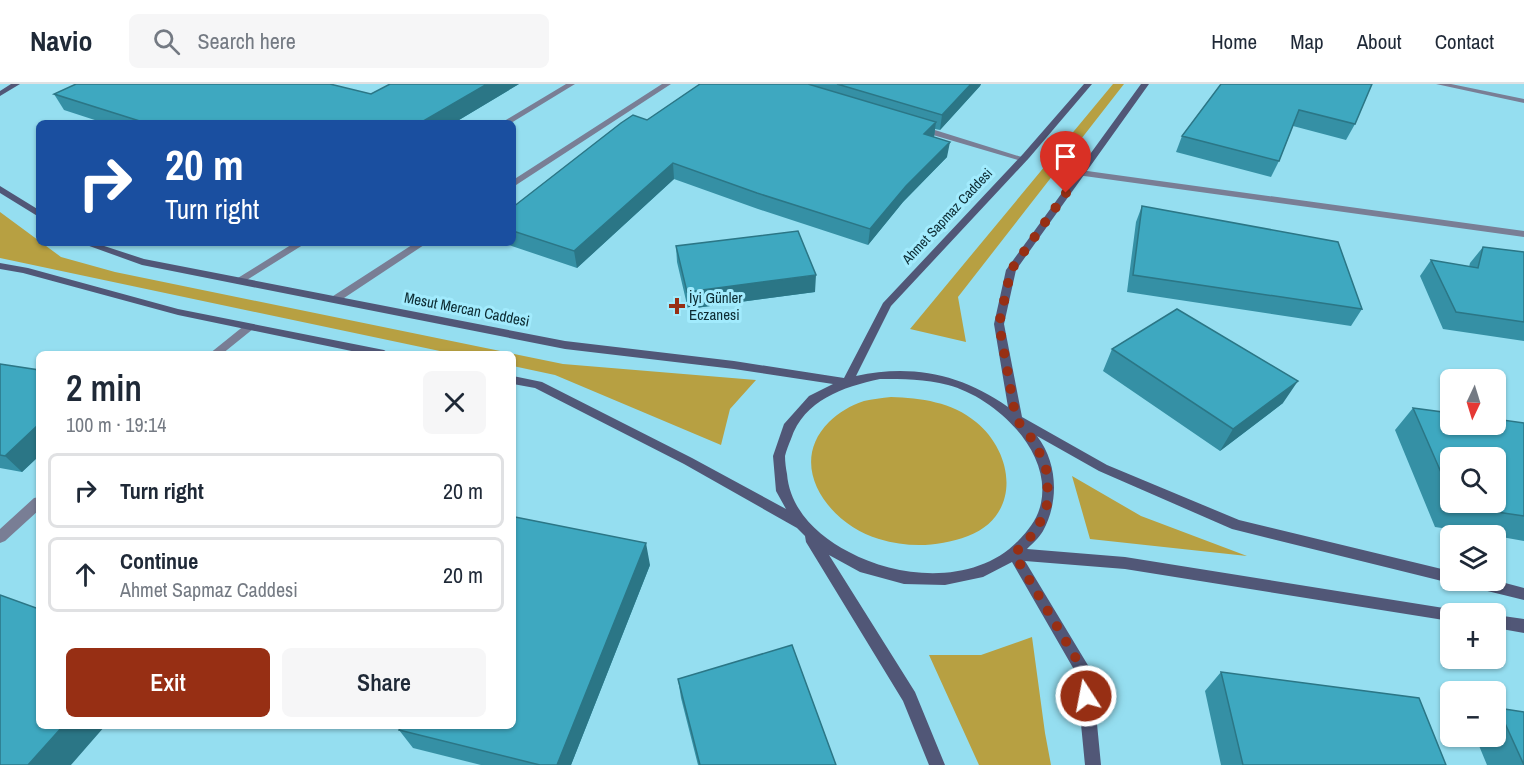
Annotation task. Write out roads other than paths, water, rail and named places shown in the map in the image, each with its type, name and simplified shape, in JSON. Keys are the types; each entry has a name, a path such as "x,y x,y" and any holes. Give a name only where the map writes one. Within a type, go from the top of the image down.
{"main road":[{"path":"0,94 16,84"},
{"name":"Ahmet Sapmaz Caddesi","path":"847,382 887,305 936,250 1024,159 1088,84"},
{"path":"516,381 538,385 688,460 803,526 830,549 856,563 904,578 945,579 983,571 1014,554 1037,530 1048,502 1047,472 1036,444 1016,419 999,324 1011,270 1145,84"},
{"path":"0,189 36,212"},
{"name":"Mesut Mercan Caddesi","path":"95,246 142,262 564,345 734,365 847,382"},
{"path":"0,266 24,270 178,312 369,351"},
{"path":"937,765 909,697 783,491 779,456 790,424 813,399 847,382 880,375 917,375 953,382 987,398 1016,419 1103,468 1237,525 1440,575"},
{"path":"1014,554 1125,563 1440,613"},
{"path":"1014,554 1084,672 1093,765"},
{"path":"1506,590 1524,594"},
{"path":"1506,623 1524,626"}],"street":[{"path":"509,120 570,84"},
{"path":"516,182 667,84"},
{"path":"1440,84 1524,101"},
{"path":"914,126 1024,159"},
{"path":"1080,173 1524,234"},
{"path":"238,281 296,246"},
{"path":"334,300 417,246"},
{"path":"219,351 249,327"},
{"path":"0,537 36,505"}],"place":[{"name":"İyi Günler Eczanesi","path":"677,306"}]}
